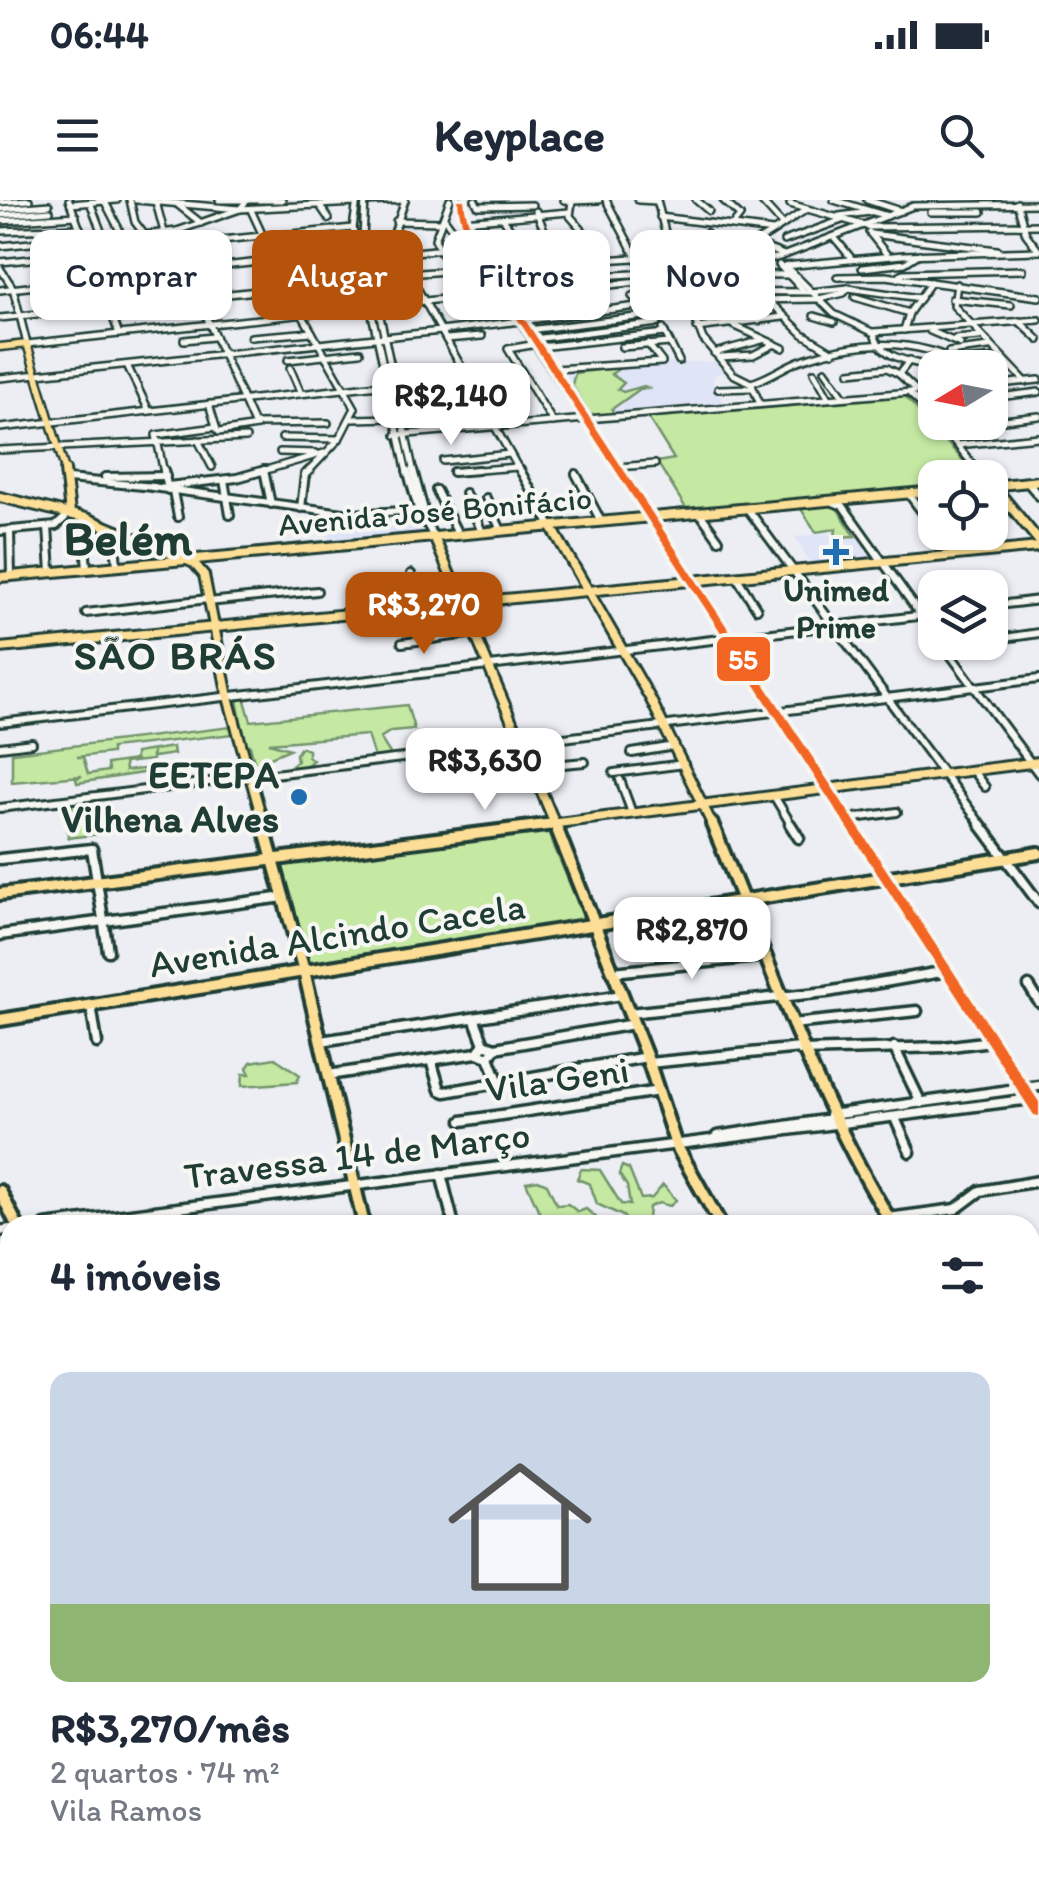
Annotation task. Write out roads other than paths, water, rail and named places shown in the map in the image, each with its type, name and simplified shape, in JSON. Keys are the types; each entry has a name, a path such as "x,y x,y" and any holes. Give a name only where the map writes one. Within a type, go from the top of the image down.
{"main road":[{"path":"0,346 27,344 67,478 70,513"},
{"path":"1008,483 1039,482"},
{"name":"Avenida José Bonifácio","path":"0,577 650,516 828,501 844,503 918,493"},
{"path":"0,497 120,526 199,567 228,696 304,970 362,1215"},
{"path":"1008,505 1039,544"},
{"path":"551,526 666,727 703,804 832,1120 887,1215"},
{"path":"434,537 555,823 648,1060 676,1144 715,1215"},
{"path":"0,648 972,554 1039,544"},
{"path":"0,894 1035,763"},
{"name":"Avenida Alcindo Cacela","path":"0,1020 1039,852"},
{"path":"0,1191 11,1215"}],"street":[{"path":"0,202 28,200"},
{"path":"81,230 70,202 117,200"},
{"path":"141,230 135,222 133,200 177,204 278,201"},
{"path":"219,200 244,204 251,210 259,230"},
{"path":"362,230 368,214 365,201 405,200 394,230"},
{"path":"443,255 435,239 450,200"},
{"path":"461,200 458,209 468,230"},
{"path":"476,200 476,205 532,202 544,230"},
{"path":"564,200 602,200 630,251"},
{"path":"638,200 657,201 665,230"},
{"path":"696,200 709,211"},
{"path":"724,200 740,216 732,226"},
{"path":"760,200 781,223"},
{"path":"834,200 888,216"},
{"path":"867,200 901,211"},
{"path":"980,200 986,204"},
{"path":"104,201 119,229"},
{"path":"251,210 318,203 357,201 353,228 333,230 318,203"},
{"path":"572,201 569,212 581,230"},
{"path":"90,202 99,230"},
{"path":"156,202 163,230"},
{"path":"775,262 1039,251 1023,224 1017,203"},
{"path":"177,204 201,223"},
{"path":"180,230 244,204"},
{"path":"790,204 864,226 1039,225"},
{"path":"930,212 979,212 973,204"},
{"path":"778,262 784,255 914,206 1039,204"},
{"path":"936,205 944,226"},
{"path":"0,215 49,208"},
{"path":"773,230 808,209"},
{"path":"93,211 109,210"},
{"path":"464,221 569,212"},
{"path":"830,215 871,212"},
{"path":"0,215 76,216"},
{"path":"660,217 764,230"},
{"path":"503,218 510,230"},
{"path":"396,221 442,220 455,230"},
{"path":"784,242 842,220"},
{"path":"30,243 0,246 0,230 80,227 114,221"},
{"path":"481,221 490,227"},
{"path":"800,226 810,230"},
{"path":"864,226 888,256"},
{"path":"871,234 982,245 1006,252"},
{"path":"834,237 869,276"},
{"path":"1012,245 1017,252"},
{"path":"423,251 443,249"},
{"path":"775,252 784,255"},
{"path":"862,268 905,262 918,254"},
{"path":"30,262 0,265 13,288 27,344 252,319"},
{"path":"778,262 808,290"},
{"path":"778,262 834,318"},
{"path":"819,262 848,287"},
{"path":"1001,270 1005,291"},
{"path":"898,278 903,273 1023,270"},
{"path":"775,275 788,275"},
{"path":"838,277 898,278 1039,295"},
{"path":"904,330 909,313 931,282"},
{"path":"952,300 957,284"},
{"path":"0,290 30,286"},
{"path":"775,302 818,299 844,293 848,287"},
{"path":"775,290 848,287 920,297"},
{"path":"855,298 909,313"},
{"path":"943,300 1025,382"},
{"path":"952,300 1011,306"},
{"path":"952,300 992,350"},
{"path":"423,302 551,526"},
{"path":"775,308 808,338 833,352"},
{"path":"0,318 30,315"},
{"path":"814,316 834,318 874,333"},
{"path":"698,328 783,317"},
{"path":"528,330 630,318"},
{"path":"114,320 118,334"},
{"path":"207,320 255,425"},
{"path":"305,475 338,439 355,408 306,320"},
{"path":"374,320 395,418 434,537"},
{"path":"383,320 398,396 400,434"},
{"path":"0,378 514,320"},
{"path":"522,320 992,1041 1035,1099 1039,1112"},
{"path":"584,320 601,340"},
{"path":"656,320 678,361"},
{"path":"696,320 714,353 733,374 752,386 760,404"},
{"path":"864,335 1039,320"},
{"path":"1020,321 1038,339"},
{"path":"751,322 762,330"},
{"path":"554,422 508,348 658,323"},
{"path":"720,357 752,356 781,346 732,324"},
{"path":"926,329 960,344"},
{"path":"252,337 312,332"},
{"path":"537,343 665,332"},
{"path":"874,333 878,346 887,353 918,363"},
{"path":"446,339 482,336"},
{"path":"184,340 213,337"},
{"path":"950,340 979,337"},
{"path":"615,338 637,363"},
{"path":"794,340 808,338"},
{"path":"714,353 764,340"},
{"path":"554,369 662,360 648,344"},
{"path":"622,347 648,344 682,348"},
{"path":"718,388 752,386 798,361 833,352 910,344 936,350"},
{"path":"962,350 989,347"},
{"path":"288,360 360,352"},
{"path":"578,356 583,367"},
{"path":"899,374 910,360"},
{"path":"127,365 149,411"},
{"path":"1008,366 1025,382"},
{"path":"290,368 300,392"},
{"path":"850,372 888,368 899,374 918,396"},
{"path":"825,370 844,397"},
{"path":"814,372 829,398"},
{"path":"1008,383 1039,380"},
{"path":"0,428 387,382"},
{"path":"396,384 423,382"},
{"path":"241,400 344,388"},
{"path":"1008,396 1039,392"},
{"path":"398,396 431,393"},
{"path":"400,434 916,393"},
{"path":"209,404 218,433"},
{"path":"1008,420 1039,416"},
{"path":"352,419 395,418"},
{"path":"156,438 198,440 255,425 328,424"},
{"path":"271,426 282,438 338,439"},
{"path":"194,429 212,466"},
{"path":"0,450 156,438 194,429 246,438"},
{"path":"432,432 435,444"},
{"path":"957,445 1039,437"},
{"path":"156,438 178,517"},
{"path":"280,464 282,438"},
{"path":"953,440 970,460"},
{"path":"280,452 325,453"},
{"path":"169,489 224,480 325,453"},
{"path":"443,461 510,454"},
{"path":"300,460 305,475 301,508"},
{"path":"618,467 655,464"},
{"path":"453,472 518,466"},
{"path":"264,470 271,504"},
{"path":"576,474 602,521"},
{"path":"67,478 166,476"},
{"path":"67,478 103,479 226,499 362,514 423,511"},
{"path":"224,480 230,515"},
{"path":"1027,482 1039,496"},
{"path":"436,490 454,534"},
{"path":"465,493 482,532"},
{"path":"908,494 918,503"},
{"path":"486,498 501,530"},
{"path":"844,503 918,613"},
{"path":"746,508 1039,903"},
{"path":"699,512 719,540"},
{"path":"0,531 48,527 64,521 70,513"},
{"path":"48,527 50,572"},
{"path":"10,530 11,576"},
{"path":"84,530 87,568"},
{"path":"115,542 117,566"},
{"path":"969,550 972,554"},
{"path":"411,574 421,606"},
{"path":"736,576 756,609"},
{"path":"377,582 421,606"},
{"path":"86,613 316,591"},
{"path":"1008,604 1039,600"},
{"path":"0,723 918,616"},
{"path":"402,643 476,634"},
{"path":"1008,638 1039,634"},
{"path":"954,660 1035,763 1039,774"},
{"path":"0,808 1039,679"},
{"path":"0,748 32,743"},
{"path":"632,753 675,746"},
{"path":"532,767 585,762"},
{"path":"632,813 617,776 684,764"},
{"path":"973,770 986,788"},
{"path":"774,796 799,838"},
{"path":"848,818 897,812"},
{"path":"0,859 92,850 108,951"},
{"path":"0,935 284,897"},
{"path":"613,972 766,956"},
{"path":"328,1074 431,1060 480,1048 492,1053 632,1018 948,972"},
{"path":"1028,986 1039,1002"},
{"path":"321,1042 622,995"},
{"path":"91,1005 97,1043"},
{"path":"792,1024 917,1011"},
{"path":"475,1020 480,1048"},
{"path":"431,1060 443,1091 648,1060 992,1041"},
{"path":"894,1047 921,1103"},
{"path":"492,1053 499,1082"},
{"name":"Travessa 14 de Março","path":"123,1215 676,1144 1039,1086"},
{"name":"Vila Geni","path":"462,1121 660,1092"},
{"name":"Travessa 14 de Março","path":"832,1120 894,1118 1035,1099"},
{"path":"894,1118 910,1152"},
{"path":"441,1174 451,1215"},
{"path":"926,1215 956,1209 980,1191 1039,1181"}],"waterway":[{"path":"1030,1094 1039,1093"},
{"path":"936,1107 1022,1095"}],"place":[{"name":"Unimed Prime","path":"836,552"},
{"name":"EETEPA Vilhena Alves","path":"299,797"}],"district":[{"name":"Belém","path":"128,538"},
{"name":"SÃO BRÁS","path":"176,655"}]}
